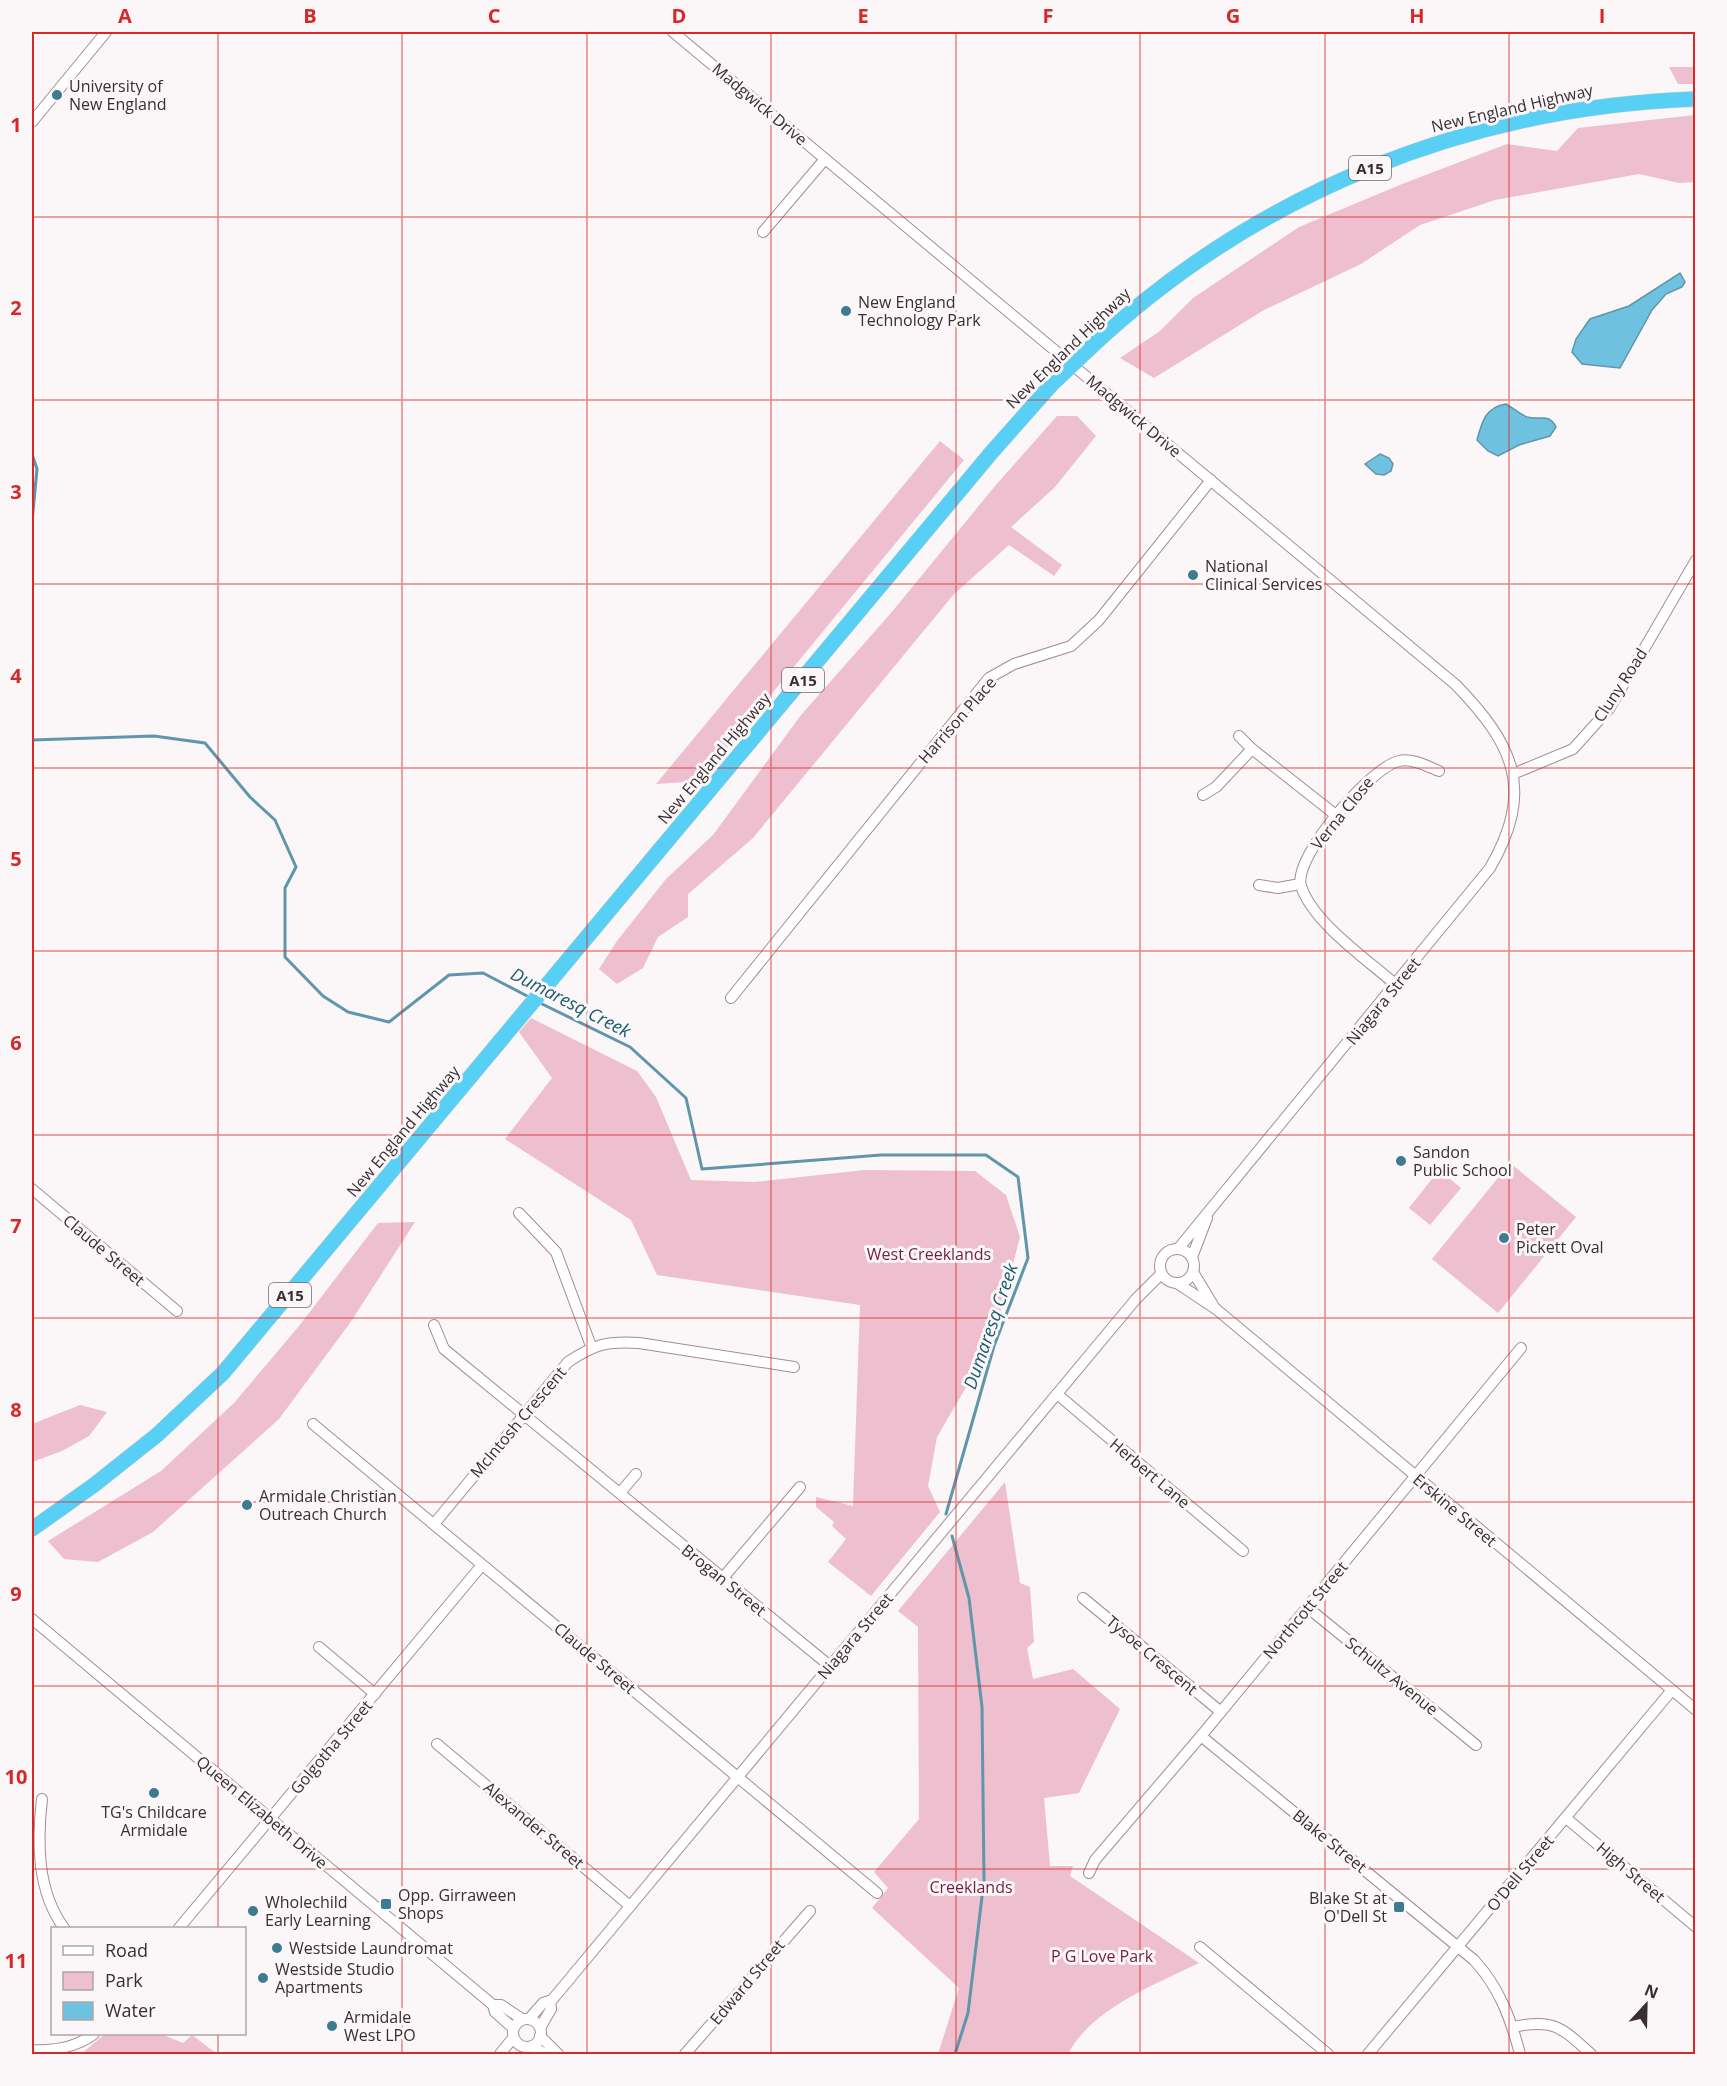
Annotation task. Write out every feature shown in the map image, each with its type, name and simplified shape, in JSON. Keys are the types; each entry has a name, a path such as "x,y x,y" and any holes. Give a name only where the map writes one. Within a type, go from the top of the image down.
{"highway":[{"name":"New England Highway","path":"32,1529 94,1485 157,1435 223,1373 499,1045 983,462 1052,384 1136,305 1233,236 1339,180 1414,150 1500,126 1605,105 1695,99"},
{"name":"New England Highway","path":"32,1524 51,1514"}],"street":[{"path":"32,122 106,32"},
{"name":"Madgwick Drive","path":"673,32 1456,685 1483,713 1498,735 1509,756 1513,774"},
{"path":"763,232 825,159"},
{"name":"Harrison Place","path":"731,998 989,678 1014,664 1071,646 1099,620 1211,480"},
{"name":"Cluny Road","path":"1513,774 1573,750 1609,709 1695,560"},
{"path":"1239,736 1252,749 1337,816"},
{"path":"1203,795 1216,787 1252,749"},
{"name":"Verna Close","path":"1300,884 1304,860 1366,781 1382,768 1400,760 1422,763 1438,771"},
{"name":"Niagara Street","path":"1178,1249 1490,868 1503,846 1512,813 1513,774"},
{"path":"1259,885 1278,888 1300,884 1310,905 1324,921 1396,985"},
{"name":"Claude Street","path":"32,1189 177,1311"},
{"name":"Niagara Street","path":"1192,1257 1211,1208"},
{"path":"519,1213 556,1252 591,1346"},
{"path":"1178,1249 1192,1257 1193,1272 1187,1280 1177,1284 1167,1280 1161,1274 1160,1266 1163,1255 1178,1249"},
{"name":"Erskine Street","path":"1193,1272 1216,1309"},
{"name":"Niagara Street","path":"519,2042 526,2019 543,2003 550,2001 1136,1299 1161,1274"},
{"name":"Erskine Street","path":"1177,1284 1216,1309 1695,1710"},
{"name":"Brogan Street","path":"434,1325 444,1349 830,1666"},
{"name":"McIntosh Crescent","path":"434,1524 523,1413 568,1362 591,1346 614,1342 639,1344 794,1367"},
{"name":"Northcott Street","path":"1089,1873 1095,1860 1416,1478 1521,1348"},
{"name":"Herbert Lane","path":"1057,1394 1243,1551"},
{"name":"Claude Street","path":"313,1424 877,1893"},
{"path":"620,1493 636,1474"},
{"path":"722,1579 800,1487"},
{"name":"Golgotha Street","path":"181,1927 482,1565"},
{"name":"Tysoe Crescent","path":"1083,1598 1221,1712"},
{"name":"Schultz Avenue","path":"1307,1607 1476,1745"},
{"name":"Queen Elizabeth Drive","path":"32,1619 493,2005 495,2012 519,2042 545,2055"},
{"path":"319,1647 375,1694"},
{"name":"O'Dell Street","path":"1368,2055 1672,1690"},
{"name":"Blake Street","path":"1201,1736 1458,1946 1488,1975 1499,1992 1513,2027 1520,2055"},
{"name":"Alexander Street","path":"437,1744 630,1906"},
{"path":"42,1799 40,1818 43,1883 51,1906 63,1927"},
{"name":"High Street","path":"1566,1818 1695,1926"},
{"name":"Edward Street","path":"686,2055 810,1911"},
{"path":"1200,1947 1328,2055"},
{"name":"Niagara Street","path":"519,2042 540,2032 551,2009 550,2001"},
{"name":"Queen Elizabeth Drive","path":"493,2005 501,2005 526,2019 540,2032 558,2055"},
{"path":"1513,2027 1535,2022 1555,2025 1591,2055"},
{"path":"32,2050 50,2051 84,2041 93,2035"},
{"path":"500,2055 519,2042"}],"green space":[{"path":"1669,67 1695,67 1695,84 1678,84"},
{"path":"1695,115 1695,182 1679,183 1639,174 1495,200 1420,225 1361,264 1264,310 1154,378 1120,358 1160,331 1193,298 1299,227 1507,144 1557,151 1578,128"},
{"path":"1057,416 1077,416 1096,436 1055,487 1011,527 1062,565 1054,576 1009,545 954,594 753,838 688,894 688,917 658,937 643,968 617,984 599,969 617,941 666,879 713,835 801,715 891,613 995,486"},
{"path":"940,441 964,460 700,781 656,784"},
{"name":"West Creeklands","path":"531,1018 637,1071 656,1097 691,1180 755,1182 864,1170 975,1171 1006,1195 1020,1237 998,1321 982,1360 937,1437 928,1486 940,1512 871,1596 828,1562 846,1539 832,1526 834,1522 816,1507 816,1497 853,1506 860,1305 657,1275 631,1220 505,1139 552,1078 519,1032"},
{"name":"Peter Pickett Oval","path":"1510,1163 1576,1217 1498,1313 1432,1259"},
{"path":"1439,1170 1461,1188 1430,1225 1409,1208"},
{"path":"415,1222 350,1323 279,1419 153,1532 98,1562 64,1559 48,1541 161,1471 234,1403 299,1326 378,1223"},
{"path":"80,1405 107,1412 89,1436 62,1451 32,1462 32,1424"},
{"name":"Creeklands","path":"1005,1482 1020,1583 1030,1587 1034,1642 1027,1648 1033,1679 1073,1669 1120,1709 1079,1793 1044,1798 1050,1866 1073,1866 1070,1876 1199,1963 1145,1989 1108,2011 1078,2038 1068,2054 938,2054 959,1988 872,1908 888,1888 874,1872 919,1819 918,1627 898,1611"},
{"path":"104,2035 163,2035 183,2043 192,2035 217,2054 81,2054"}],"water":[{"path":"1680,273 1685,282 1682,287 1666,294 1652,310 1620,368 1582,364 1572,352 1576,339 1590,319 1629,306"},
{"path":"1506,404 1527,417 1547,418 1556,427 1550,436 1519,445 1498,456 1488,451 1477,440 1489,412"},
{"path":"1380,454 1389,458 1393,464 1391,471 1384,475 1376,474 1365,464"}],"waterway":[{"name":"Dumaresq Creek","path":"32,454 37,469 32,522"},
{"name":"Dumaresq Creek","path":"32,740 154,736 205,743 250,797 275,820 296,867 285,888 285,957 323,996 348,1012 389,1022 449,975 483,973 529,997"},
{"name":"Dumaresq Creek","path":"538,1002 630,1047 686,1098 702,1169 881,1155 986,1155 1018,1177 1028,1258 994,1346 946,1514"},
{"name":"Dumaresq Creek","path":"952,1536 969,1598 982,1707 984,1880 968,2013 955,2054"}],"place":[{"name":"University of New England","path":"57,95"},
{"name":"New England Technology Park","path":"846,311"},
{"name":"National Clinical Services","path":"1193,575"},
{"name":"Sandon Public School","path":"1401,1161"},
{"name":"Peter Pickett Oval","path":"1504,1238"},
{"name":"Armidale Christian Outreach Church","path":"247,1505"},
{"name":"TG's Childcare Armidale","path":"154,1793"},
{"name":"Opp. Girraween Shops","path":"386,1904"},
{"name":"Blake St at O'Dell St","path":"1399,1907"},
{"name":"Wholechild Early Learning","path":"253,1911"},
{"name":"Westside Laundromat","path":"277,1948"},
{"name":"Westside Studio Apartments","path":"263,1978"},
{"name":"Armidale West LPO","path":"332,2026"}],"park label":[{"name":"P G Love Park","path":"1102,1956"}]}
